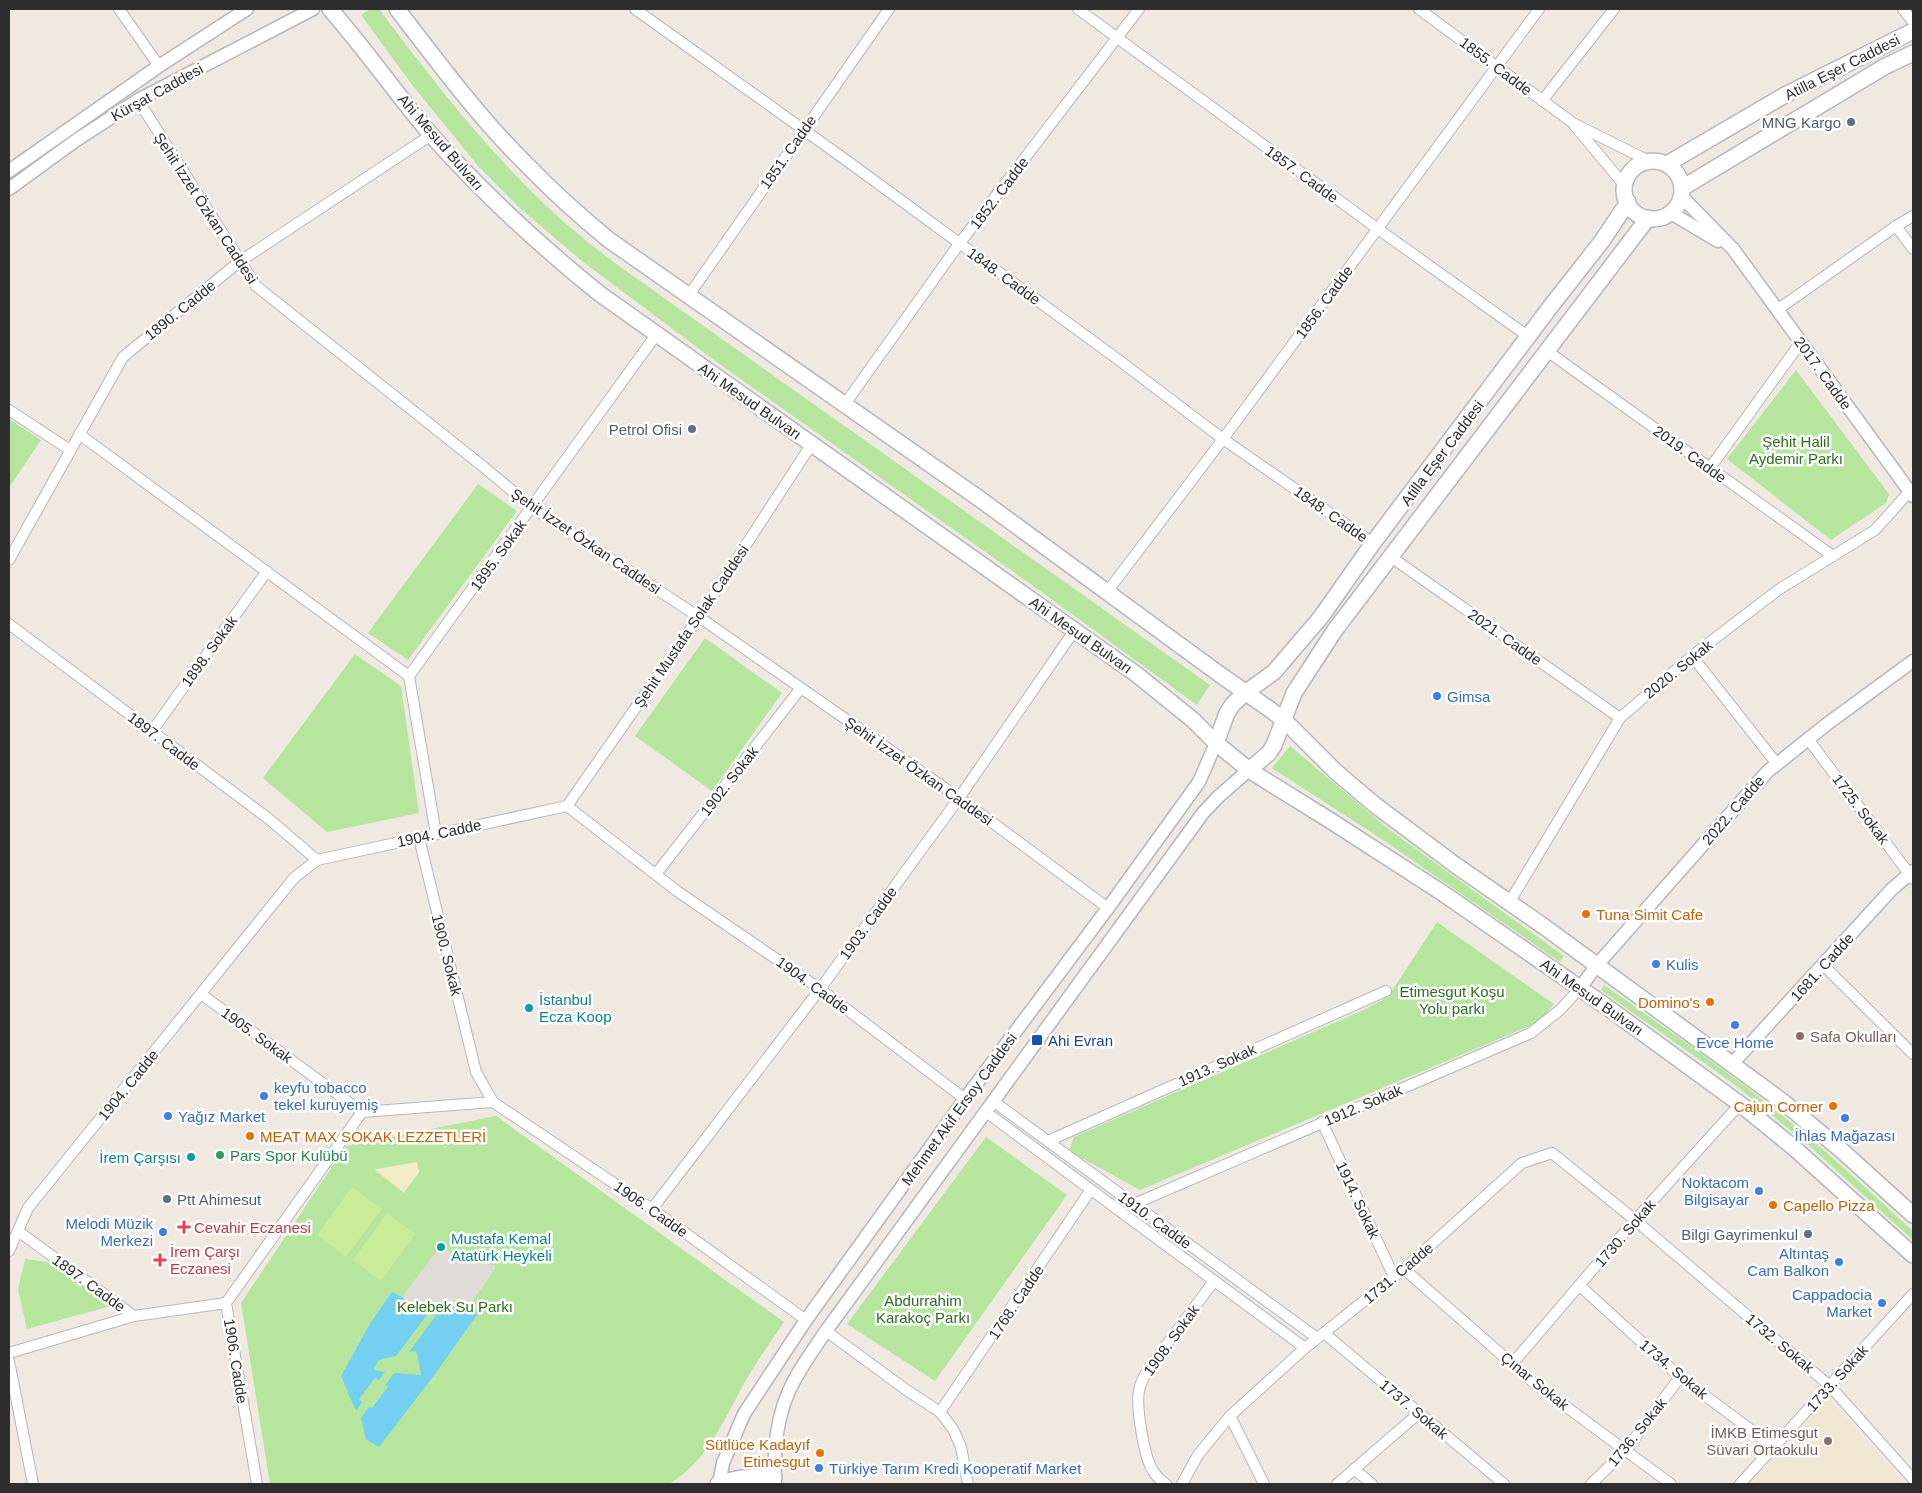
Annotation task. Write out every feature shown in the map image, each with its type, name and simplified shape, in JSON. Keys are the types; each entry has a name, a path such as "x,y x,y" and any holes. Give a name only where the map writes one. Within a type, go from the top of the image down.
{"main road":[{"name":"Ahi Mesud Bulvarı","path":"330,9 431,134 485,193 534,239 600,294 656,336 1159,691 1249,770 1331,820 1444,894 1580,988 1740,1104 1793,1147 1913,1256"},
{"name":"Ahi Mesud Bulvarı","path":"397,9 450,77 526,165 584,220 609,240 977,497 1284,720 1335,771 1375,805 1782,1101 1840,1149 1913,1215"},
{"name":"Atilla Eşer Caddesi","path":"1667,164 1785,95 1913,31"},
{"name":"Atilla Eşer Caddesi","path":"1682,192 1884,67 1913,52"},
{"path":"1649,161 1667,164 1675,170 1680,178 1682,192 1678,205 1671,213 1662,217 1648,218 1634,212 1628,202 1625,186 1627,177 1634,169 1649,161"},
{"name":"Atilla Eşer Caddesi","path":"1245,692 1274,672 1321,617 1373,543 1602,241 1628,202"},
{"name":"Atilla Eşer Caddesi","path":"1284,720 1294,693 1335,630 1648,218"},
{"path":"1216,743 1227,713 1245,692"},
{"path":"1249,770 1269,753 1284,720"},
{"path":"719,1484 756,1476 774,1481"}],"street":[{"path":"120,9 159,66"},
{"name":"Kürşat Caddesi","path":"9,171 159,66 247,9"},
{"name":"Kürşat Caddesi","path":"9,189 75,141 138,100 313,9"},
{"name":"1848. Cadde","path":"635,9 803,129 1116,358 1223,440 1373,543"},
{"name":"1851. Cadde","path":"689,295 803,129 889,9"},
{"name":"1857. Cadde","path":"1078,9 1529,337"},
{"name":"1852. Cadde","path":"845,404 959,244 1139,9"},
{"name":"1855. Cadde","path":"1419,9 1573,123 1649,161"},
{"name":"1856. Cadde","path":"1107,592 1223,440 1539,9"},
{"path":"1542,101 1614,9"},
{"path":"1903,9 1913,22"},
{"name":"Şehit İzzet Özkan Caddesi","path":"138,100 256,286 480,464 532,508 699,617 959,798 1108,908"},
{"name":"1855. Cadde","path":"1573,123 1625,186"},
{"name":"1890. Cadde","path":"9,560 123,357 239,262 431,134"},
{"name":"2017. Cadde","path":"1682,192 1733,249 1911,494"},
{"name":"2017. Cadde","path":"1671,213 1733,249"},
{"path":"1777,310 1913,216"},
{"path":"1896,226 1913,248"},
{"name":"1895. Sokak","path":"409,676 656,336"},
{"path":"1710,468 1800,342"},
{"name":"2019. Cadde","path":"1547,351 1833,556"},
{"path":"9,410 70,450"},
{"path":"79,434 357,636 409,676 436,834"},
{"name":"Şehit Mustafa Solak Caddesi","path":"567,806 699,617 811,445"},
{"name":"2020. Sokak","path":"1509,903 1620,718 1692,656 1778,590 1875,530 1911,494"},
{"name":"2021. Cadde","path":"1391,556 1620,718"},
{"name":"1898. Sokak","path":"152,731 267,571"},
{"name":"1897. Cadde","path":"9,624 269,820 318,860"},
{"name":"1903. Cadde","path":"652,1209 820,990 959,798 1074,631"},
{"path":"1692,656 1777,764"},
{"name":"2022. Cadde","path":"1580,988 1597,965 1761,779 1808,739 1913,661"},
{"name":"1902. Sokak","path":"656,874 801,688"},
{"name":"1725. Sokak","path":"1808,739 1912,875"},
{"name":"Mehmet Akif Ersoy Caddesi","path":"719,1484 723,1463 744,1414 806,1320 965,1099 1108,908 1199,782 1216,743"},
{"name":"Mehmet Akif Ersoy Caddesi","path":"774,1481 778,1420 784,1402 796,1376 826,1331 1203,813 1218,796 1249,770"},
{"name":"1904. Cadde","path":"9,1251 14,1235 28,1208 294,878 318,860 567,806 656,874 820,990 965,1099"},
{"name":"1900. Sokak","path":"419,838 476,1072"},
{"name":"1681. Cadde","path":"1732,1064 1824,966 1892,889 1912,875"},
{"path":"1824,966 1913,1054"},
{"name":"1912. Sokak","path":"1134,1204 1531,1034 1561,1009 1580,988"},
{"name":"1913. Sokak","path":"1048,1141 1064,1132 1386,991"},
{"name":"1905. Sokak","path":"201,994 362,1112"},
{"name":"1906. Cadde","path":"476,1072 493,1102 652,1209 806,1320"},
{"name":"1910. Cadde","path":"994,1101 1134,1204 1321,1336"},
{"path":"362,1112 493,1102"},
{"name":"1730. Sokak","path":"1512,1364 1636,1220 1740,1104"},
{"name":"1906. Cadde","path":"257,1484 226,1303 362,1112"},
{"name":"1910. Cadde","path":"986,1112 1090,1191 1305,1348"},
{"name":"1914. Sokak","path":"1322,1122 1394,1277"},
{"name":"1731. Cadde","path":"1182,1484 1198,1454 1230,1416 1305,1348 1404,1269 1522,1163 1552,1153 1636,1220"},
{"name":"1768. Cadde","path":"940,1412 1090,1191"},
{"name":"1732. Sokak","path":"1636,1220 1830,1386 1913,1479"},
{"name":"1897. Cadde","path":"14,1235 134,1316 226,1303"},
{"name":"Çınar Sokak","path":"1404,1269 1534,1383 1671,1484"},
{"name":"1908. Sokak","path":"1166,1484 1155,1474 1148,1460 1138,1405 1139,1390 1145,1374 1214,1281"},
{"name":"1734. Sokak","path":"1579,1285 1680,1377 1774,1447"},
{"name":"1733. Sokak","path":"1740,1484 1913,1294"},
{"path":"9,1354 134,1316"},
{"path":"826,1331 905,1389 940,1412 953,1429 961,1447 968,1484"},
{"name":"1737. Sokak","path":"1321,1336 1419,1413 1504,1484"},
{"path":"9,1362 33,1484"},
{"name":"1736. Sokak","path":"1591,1484 1626,1450 1680,1377"},
{"path":"1337,1484 1419,1413"},
{"path":"1230,1416 1264,1484"},
{"path":"1354,1469 1372,1484"}],"shaded area":[{"path":"445,1248 463,1262 495,1265 495,1269 469,1306 421,1312 402,1297 438,1249"},
{"name":"İMKB Etimesgut Süvari Ortaokulu","path":"1828,1398 1904,1484 1752,1484"}],"green space":[{"path":"370,9 379,9 420,63 484,141 530,190 570,227 619,266 1210,685 1197,705 1032,585 718,363 583,262 521,209 479,167 413,86 361,15"},
{"name":"Şehit Halil Aydemir Parkı","path":"1796,370 1889,494 1886,503 1831,540 1727,459"},
{"path":"9,419 41,440 9,488"},
{"path":"478,484 517,511 408,660 368,633"},
{"path":"705,638 782,693 712,791 635,736"},
{"path":"355,654 401,686 419,813 327,832 263,778"},
{"path":"1290,746 1391,831 1564,956 1560,962 1389,844 1272,768"},
{"name":"Etimesgut Koşu Yolu parkı","path":"1437,922 1554,1004 1539,1022 1140,1190 1069,1151 1074,1137 1366,1009 1388,997"},
{"path":"1604,985 1711,1061 1791,1123 1913,1231 1913,1240 1814,1150 1738,1087 1601,990"},
{"name":"Kelebek Su Parkı","path":"496,1116 784,1322 752,1370 717,1433 696,1462 684,1474 669,1484 270,1484 241,1303 346,1146"},
{"name":"Abdurrahim Karakoç Parkı","path":"986,1137 1067,1195 935,1381 847,1324"},
{"path":"352,1187 382,1209 346,1257 317,1235"},
{"path":"387,1213 415,1234 381,1281 353,1260"},
{"path":"25,1259 48,1262 108,1300 111,1306 27,1329 18,1290"}],"sand":[{"path":"417,1162 419,1172 404,1193 375,1170 376,1169"}],"water":[{"path":"392,1292 402,1297 421,1312 430,1311 396,1356 379,1360 374,1370 385,1372 379,1380 375,1378 359,1399 362,1402 356,1411 341,1376 371,1322"},
{"path":"470,1305 479,1312 435,1374 379,1447 366,1439 361,1418 369,1407 372,1408 388,1387 385,1385 394,1373 421,1375 417,1353 415,1351 409,1352 440,1310"}],"place":[{"name":"MNG Kargo","path":"1851,122"},
{"name":"Petrol Ofisi","path":"692,429"},
{"name":"Gimsa","path":"1437,696"},
{"name":"Tuna Simit Cafe","path":"1586,914"},
{"name":"Kulis","path":"1656,964"},
{"name":"Domino's","path":"1710,1002"},
{"name":"İstanbul Ecza Koop","path":"529,1008"},
{"name":"Evce Home","path":"1735,1025"},
{"name":"Safa Okulları","path":"1800,1036"},
{"name":"Ahi Evran","path":"1037,1040"},
{"name":"keyfu tobacco tekel kuruyemiş","path":"264,1096"},
{"name":"Cajun Corner","path":"1833,1106"},
{"name":"Yağız Market","path":"168,1116"},
{"name":"İhlas Mağazası","path":"1845,1118"},
{"name":"MEAT MAX SOKAK LEZZETLERİ","path":"250,1136"},
{"name":"Pars Spor Kulübü","path":"220,1155"},
{"name":"İrem Çarşısı","path":"191,1157"},
{"name":"Noktacom Bilgisayar","path":"1759,1191"},
{"name":"Ptt Ahimesut","path":"167,1199"},
{"name":"Capello Pizza","path":"1773,1205"},
{"name":"Cevahir Eczanesi","path":"184,1227"},
{"name":"Melodi Müzik Merkezi","path":"163,1232"},
{"name":"Bilgi Gayrimenkul","path":"1808,1234"},
{"name":"Mustafa Kemal Atatürk Heykeli","path":"441,1247"},
{"name":"İrem Çarşı Eczanesi","path":"160,1260"},
{"name":"Altıntaş Cam Balkon","path":"1839,1262"},
{"name":"Cappadocia Market","path":"1882,1303"},
{"name":"İMKB Etimesgut Süvari Ortaokulu","path":"1828,1441"},
{"name":"Sütlüce Kadayıf Etimesgut","path":"820,1453"},
{"name":"Türkiye Tarım Kredi Kooperatif Market","path":"819,1468"}]}
